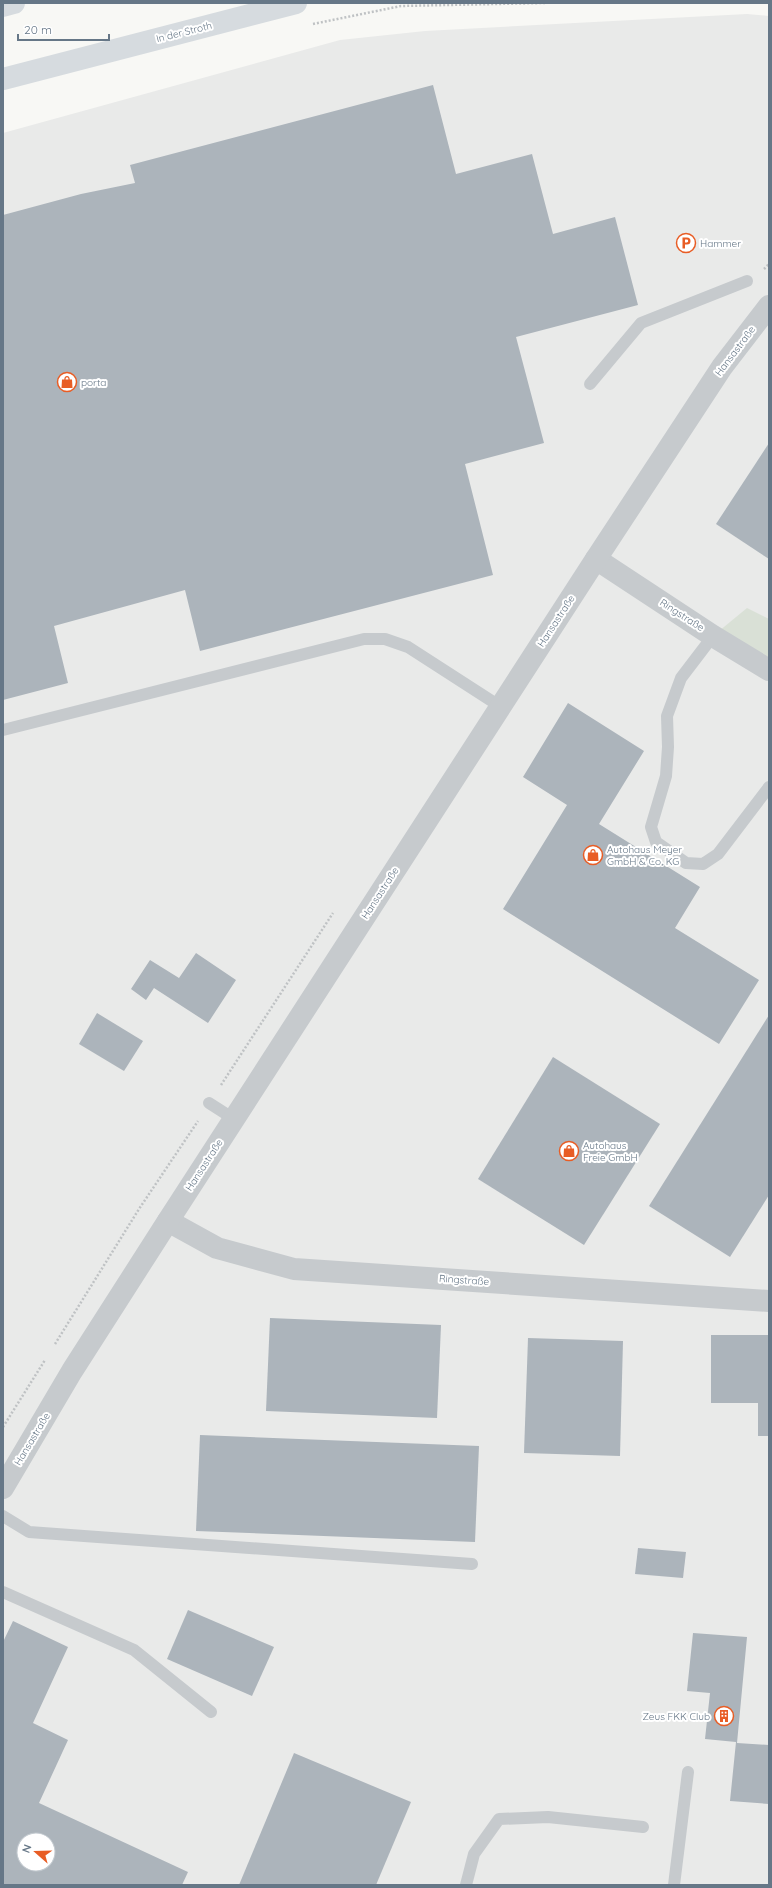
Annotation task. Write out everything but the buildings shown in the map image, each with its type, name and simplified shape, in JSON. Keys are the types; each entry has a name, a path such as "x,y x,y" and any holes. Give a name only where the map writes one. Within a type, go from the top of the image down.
{"main road":[{"path":"3,6 14,3"},
{"name":"In der Stroth","path":"3,78 296,3"}],"street":[{"name":"Hansastraße","path":"3,1488 72,1371 596,559 722,367 769,306"},
{"name":"Ringstraße","path":"596,559 713,636 769,670"},
{"name":"Ringstraße","path":"168,1221 217,1248 294,1269 769,1301"}],"lane":[{"path":"590,384 641,323 747,281"},
{"path":"713,636 681,678 667,716 668,747 666,776 651,827 656,842 686,863 703,864 718,854 769,787"},
{"path":"3,730 364,639 385,639 408,647 501,707"},
{"path":"209,1103 234,1119"},
{"path":"3,1516 29,1532 472,1564"},
{"path":"3,1592 134,1650 211,1712"},
{"path":"674,1885 688,1772"},
{"path":"466,1885 474,1854 499,1819 548,1817 643,1827"}],"path":[{"path":"307,25 401,6 545,3"}],"shaded area":[{"path":"747,14 769,16 769,1885 3,1885 3,133 340,40 425,31"},
{"path":"747,608 769,619 769,669 713,636"}],"place":[{"name":"Hammer","path":"686,243"},
{"name":"porta","path":"67,382"},
{"name":"Autohaus Meyer GmbH & Co. KG","path":"593,855"},
{"name":"Autohaus Freie GmbH","path":"569,1151"},
{"name":"Zeus FKK Club","path":"724,1716"}]}
